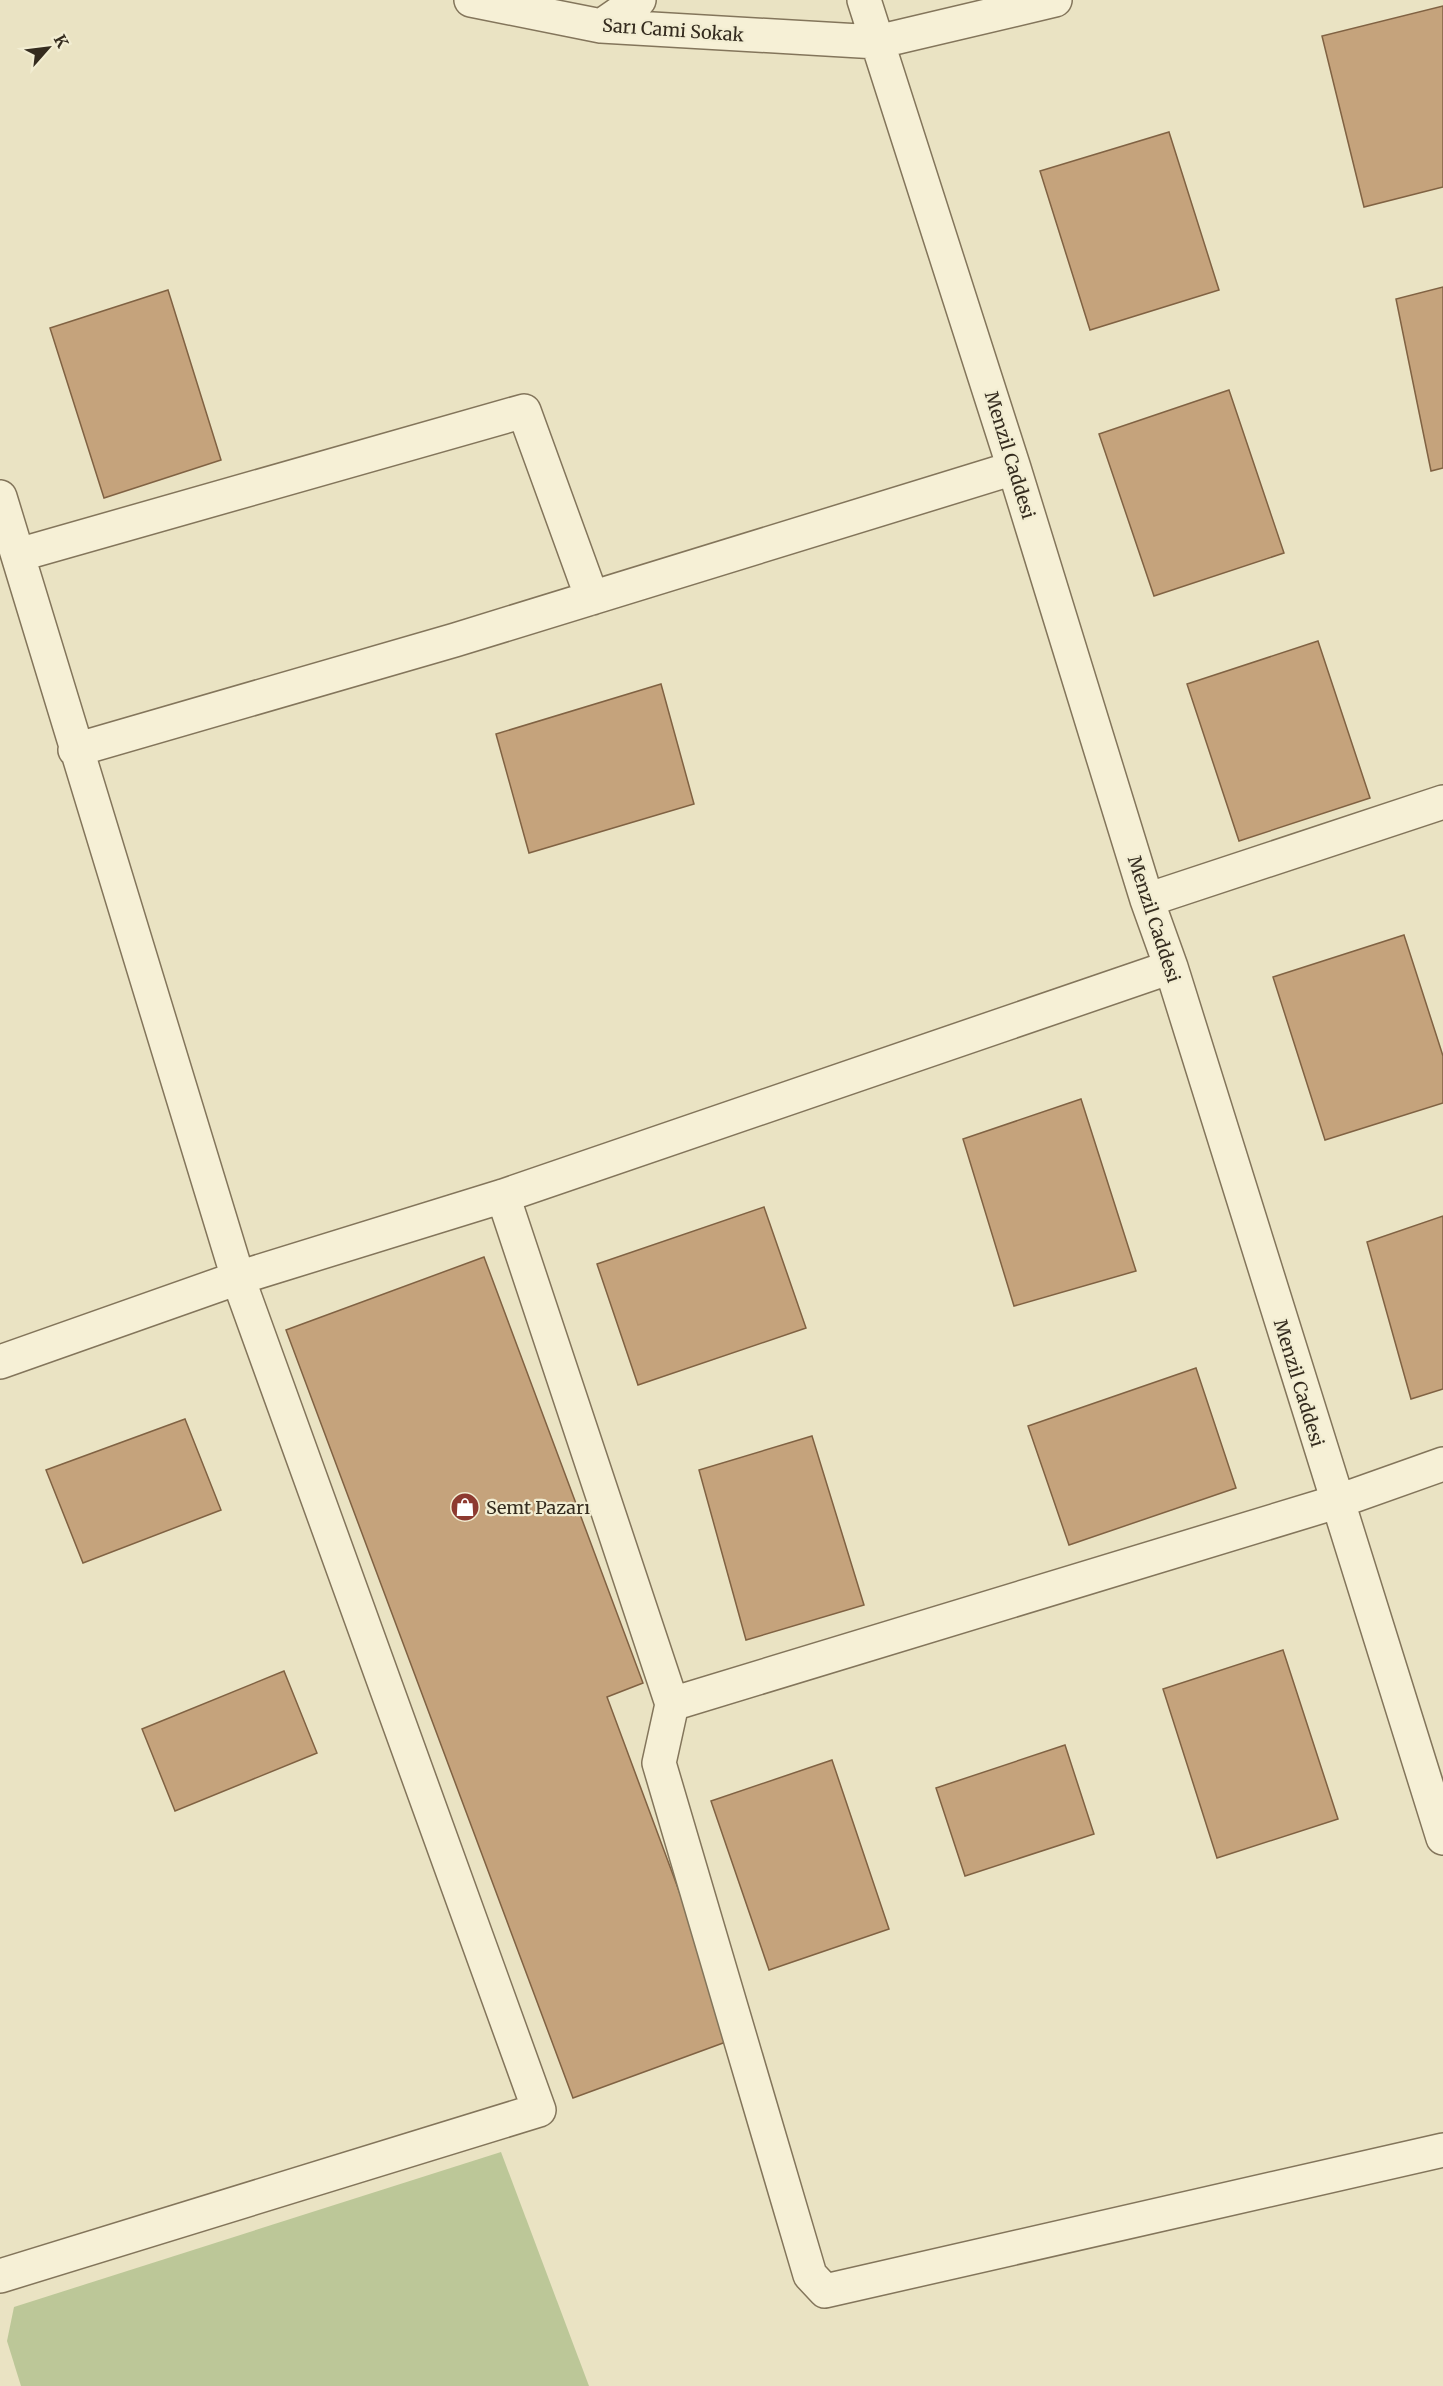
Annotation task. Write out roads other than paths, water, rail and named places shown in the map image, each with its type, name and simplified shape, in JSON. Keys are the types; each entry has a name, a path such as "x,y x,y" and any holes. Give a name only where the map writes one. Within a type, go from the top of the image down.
{"street":[{"name":"Sarı Cami Sokak","path":"471,0 601,26 877,42 1055,0"},
{"path":"601,26 639,0"},
{"name":"Menzil Caddesi","path":"864,0 1014,468 1147,900 1171,967 1336,1502 1443,1838"},
{"path":"18,555 524,411 592,598"},
{"path":"75,750 455,640 1014,468"},
{"path":"0,497 75,750 238,1278 539,2110 0,2276"},
{"path":"1147,900 1443,802"},
{"path":"0,1362 238,1278 503,1196 1171,967"},
{"path":"503,1196 672,1704 659,1763 810,2275 825,2291 1443,2150"},
{"path":"672,1704 1336,1502 1443,1464"}],"place":[{"name":"Semt Pazarı","path":"465,1507"}]}
